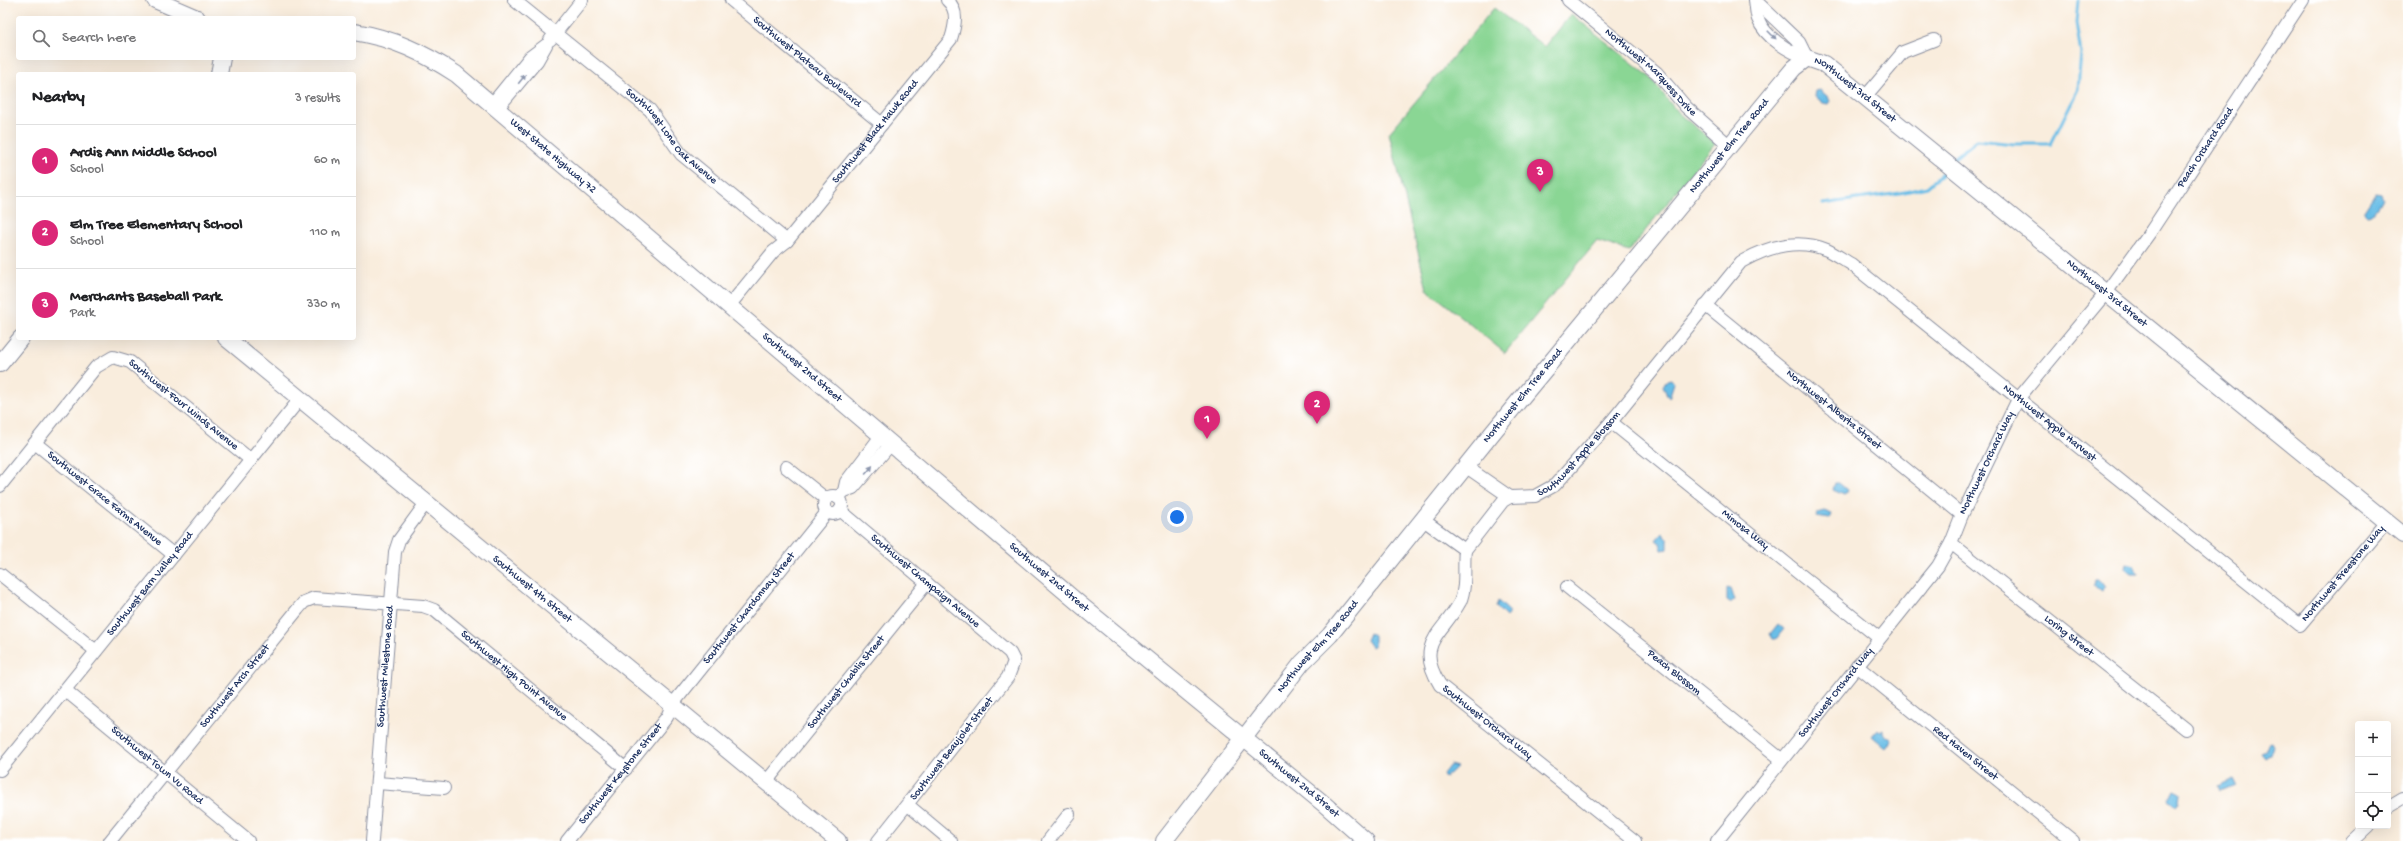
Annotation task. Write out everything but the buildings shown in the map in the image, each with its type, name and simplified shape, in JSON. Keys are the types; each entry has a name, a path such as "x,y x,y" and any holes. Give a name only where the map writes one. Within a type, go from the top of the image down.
{"street":[{"path":"156,0 193,16"},
{"name":"Southwest Lone Oak Avenue","path":"514,0 650,110 681,154 787,241"},
{"path":"495,106 537,61 546,45 582,0"},
{"name":"Southwest Plateau Boulevard","path":"730,0 882,124"},
{"name":"Southwest Black Hawk Road","path":"732,309 779,256 787,241 951,39 956,19 950,3 947,0"},
{"name":"Northwest Marquess Drive","path":"1568,0 1658,73 1686,107 1730,146"},
{"name":"Peach Orchard Road","path":"2105,294 2151,231 2303,0"},
{"path":"1755,1 1800,42 1807,58"},
{"name":"West State Highway 72","path":"356,32 381,36 416,49 456,74 732,309"},
{"path":"1865,97 1902,52 1934,40"},
{"name":"Northwest Elm Tree Road","path":"1164,841 1302,663 1330,634 1422,519 1794,68 1807,58"},
{"name":"Northwest 3rd Street","path":"1807,58 1824,64 2403,535"},
{"path":"219,72 222,60"},
{"name":"Northwest Apple Harvest","path":"1705,305 1741,262 1769,248 1788,245 1827,250 1851,264 2300,625"},
{"name":"Northwest Orchard Way","path":"1951,543 1962,515 2018,399 2105,294"},
{"name":"Southwest Apple Blossom","path":"1510,497 1535,496 1555,484 1611,422 1705,305"},
{"name":"Northwest Alberta Street","path":"1705,305 1962,515"},
{"name":"Southwest 2nd Street","path":"732,309 1082,606 1324,804 1366,841"},
{"path":"0,364 19,340"},
{"name":"Southwest 4th Street","path":"228,340 838,841"},
{"name":"Southwest Four Winds Avenue","path":"35,443 96,367 113,357 124,358 134,364 251,460"},
{"name":"Southwest Barn Valley Road","path":"0,770 300,399"},
{"name":"Mimosa Way","path":"1611,422 1879,638"},
{"path":"841,500 830,496 826,499 824,504 827,512 835,513 841,500 846,482 886,440"},
{"path":"2,481 35,443"},
{"name":"Southwest Grace Farms Avenue","path":"35,443 174,555"},
{"path":"1422,519 1465,550 1504,501 1510,497 1466,466"},
{"path":"786,467 826,499"},
{"name":"Southwest Champaign Avenue","path":"841,500 927,583 1010,653"},
{"name":"Southwest Milestone Road","path":"372,841 395,552 399,540 426,502"},
{"name":"Southwest Chardonnay Street","path":"672,705 827,512"},
{"name":"Northwest Freestone Way","path":"2300,625 2387,522"},
{"name":"Southwest Orchard Way","path":"1717,841 1781,759 1938,566 1951,543"},
{"name":"Loring Street","path":"1951,543 2186,729"},
{"name":"Southwest Orchard Way","path":"1465,550 1465,582 1460,601 1430,645 1429,655 1431,672 1440,685 1634,841"},
{"path":"0,574 96,651"},
{"name":"Southwest Chablis Street","path":"766,782 927,583"},
{"name":"Peach Blossom","path":"1567,587 1781,759"},
{"name":"Southwest Arch Street","path":"110,841 304,602 310,599 324,597 392,603"},
{"name":"Southwest High Point Avenue","path":"392,603 427,606 434,610 626,769"},
{"name":"Southwest Beaujolet Street","path":"878,841 908,806 1008,677 1014,661 1010,653"},
{"name":"Red Haven Street","path":"1857,666 2073,841"},
{"name":"Southwest Town Vu Road","path":"65,690 248,841"},
{"name":"Southwest Keystone Street","path":"567,841 667,716 672,705"},
{"path":"377,783 444,788"},
{"path":"2391,805 2403,798"},
{"path":"908,806 951,841"},
{"path":"1048,841 1069,814"},
{"path":"2352,841 2365,829"}],"green space":[{"path":"1494,8 1545,47 1571,14 1649,76 1678,113 1715,143 1629,251 1597,241 1505,353 1427,289 1389,133"}],"water":[{"path":"1820,90 1828,97 1830,101 1828,104 1823,103 1815,96 1816,91"},
{"path":"2375,194 2380,195 2382,200 2372,213 2367,214 2364,211"},
{"path":"1671,379 1674,383 1669,398 1663,387 1667,380"},
{"path":"1835,483 1839,483 1847,490 1847,493 1844,495 1833,490"},
{"path":"1824,511 1832,514 1830,519 1816,517 1817,513"},
{"path":"1662,533 1668,539 1668,549 1662,550 1660,543 1656,540"},
{"path":"2126,563 2134,565 2138,574 2131,574 2125,569"},
{"path":"2094,579 2098,579 2106,587 2102,592 2093,585"},
{"path":"1727,588 1730,589 1734,600 1730,603 1727,601"},
{"path":"1498,601 1510,612 1506,617 1496,607"},
{"path":"1778,624 1784,629 1776,639 1773,639 1770,634"},
{"path":"1369,633 1374,635 1374,645 1371,647 1366,640"},
{"path":"1878,729 1880,731 1883,729 1883,733 1892,740 1886,748 1872,736"},
{"path":"2272,743 2274,747 2271,753 2265,757 2261,752 2266,750 2268,744"},
{"path":"1450,765 1457,767 1445,778 1443,774"},
{"path":"2232,779 2235,785 2221,791 2219,786"},
{"path":"2174,789 2180,792 2179,803 2176,806 2169,799"}],"waterway":[{"path":"1954,158 1977,140 2014,144 2051,144 2078,89 2081,53 2076,23 2078,0"},
{"path":"1823,204 1900,193 1927,187 1943,173"}],"place":[{"name":"Merchants Baseball Park","path":"1540,192"},
{"name":"Elm Tree Elementary School","path":"1317,424"},
{"name":"Ardis Ann Middle School","path":"1207,439"}]}
